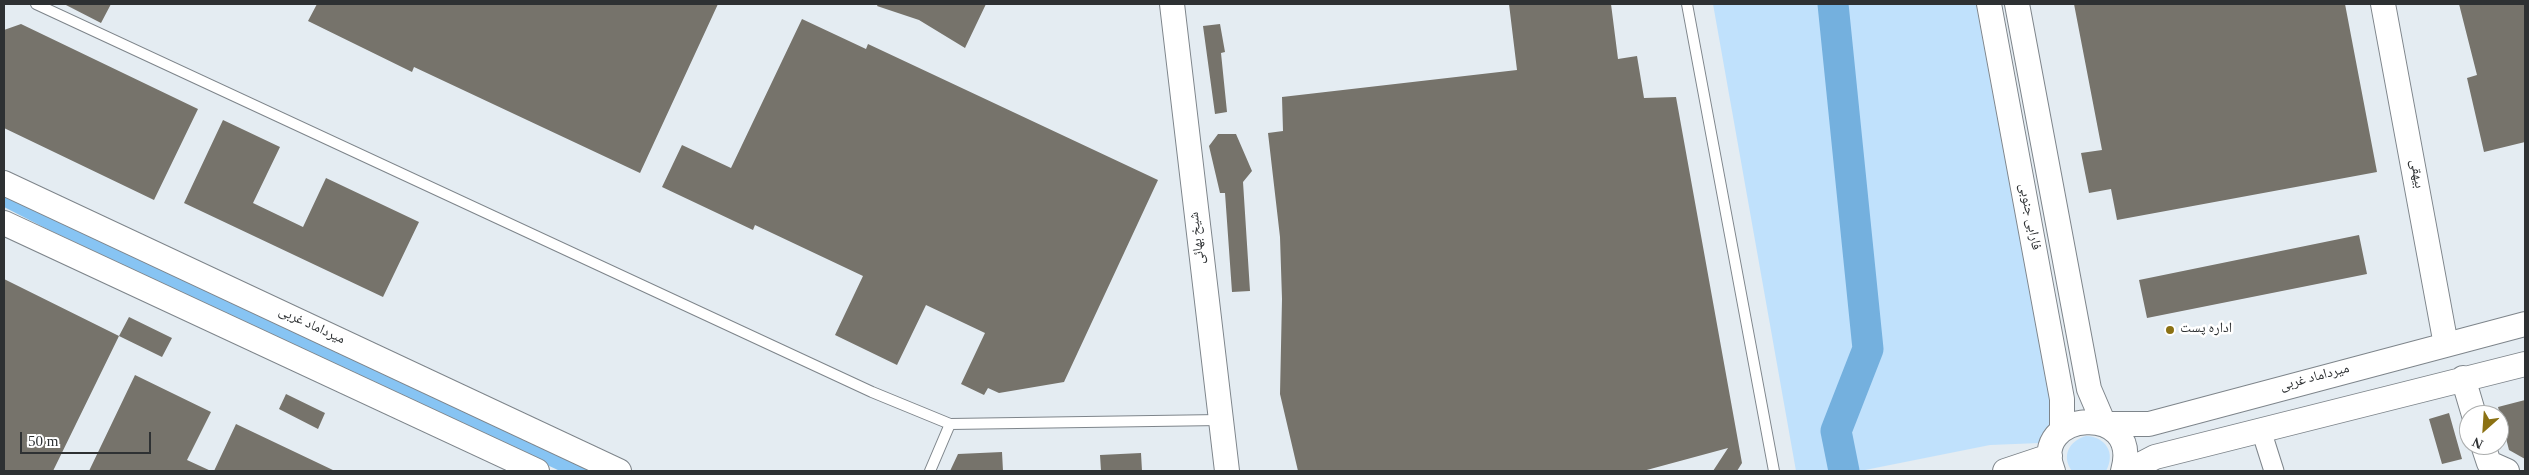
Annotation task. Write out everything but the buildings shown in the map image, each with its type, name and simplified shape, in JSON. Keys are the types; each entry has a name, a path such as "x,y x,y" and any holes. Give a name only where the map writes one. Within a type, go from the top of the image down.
{"street":[{"name":"شیخ بهائی","path":"1172,4 1227,471"},
{"name":"فارابی جنوبی","path":"1988,4 2062,399 2062,430"},
{"name":"فارابی جنوبی","path":"2018,4 2089,389 2104,424"},
{"name":"بیهقی","path":"2384,4 2446,344"},
{"name":"میرداماد غربی","path":"4,183 619,471"},
{"path":"4,223 537,471"},
{"name":"میرداماد غربی","path":"2062,430 2082,421 2104,424 2149,424 2525,324"},
{"path":"2128,471 2155,457 2463,378 2525,364"},
{"path":"2463,378 2471,405"},
{"path":"2104,424 2121,440 2125,451 2123,471"},
{"path":"2005,471 2052,464 2056,438 2062,430"},
{"path":"2261,430 2274,471"},
{"path":"2487,455 2489,462 2507,471"}],"lane":[{"path":"36,4 863,387 950,424 1220,420"},
{"path":"1687,4 1774,471"},
{"path":"930,471 950,424"}],"shaded area":[{"path":"1713,4 1976,4 2053,417 2040,443 1990,445 1860,471 1796,471"},
{"path":"4,195 593,471 560,471 49,230 4,207"},
{"path":"2086,436 2099,439 2107,447 2110,458 2106,471 2072,471 2067,460 2068,450 2075,441"}],"waterway":[{"path":"1833,4 1868,349 1836,431 1844,471"}],"place":[{"name":"اداره پست","path":"2170,330"}]}
